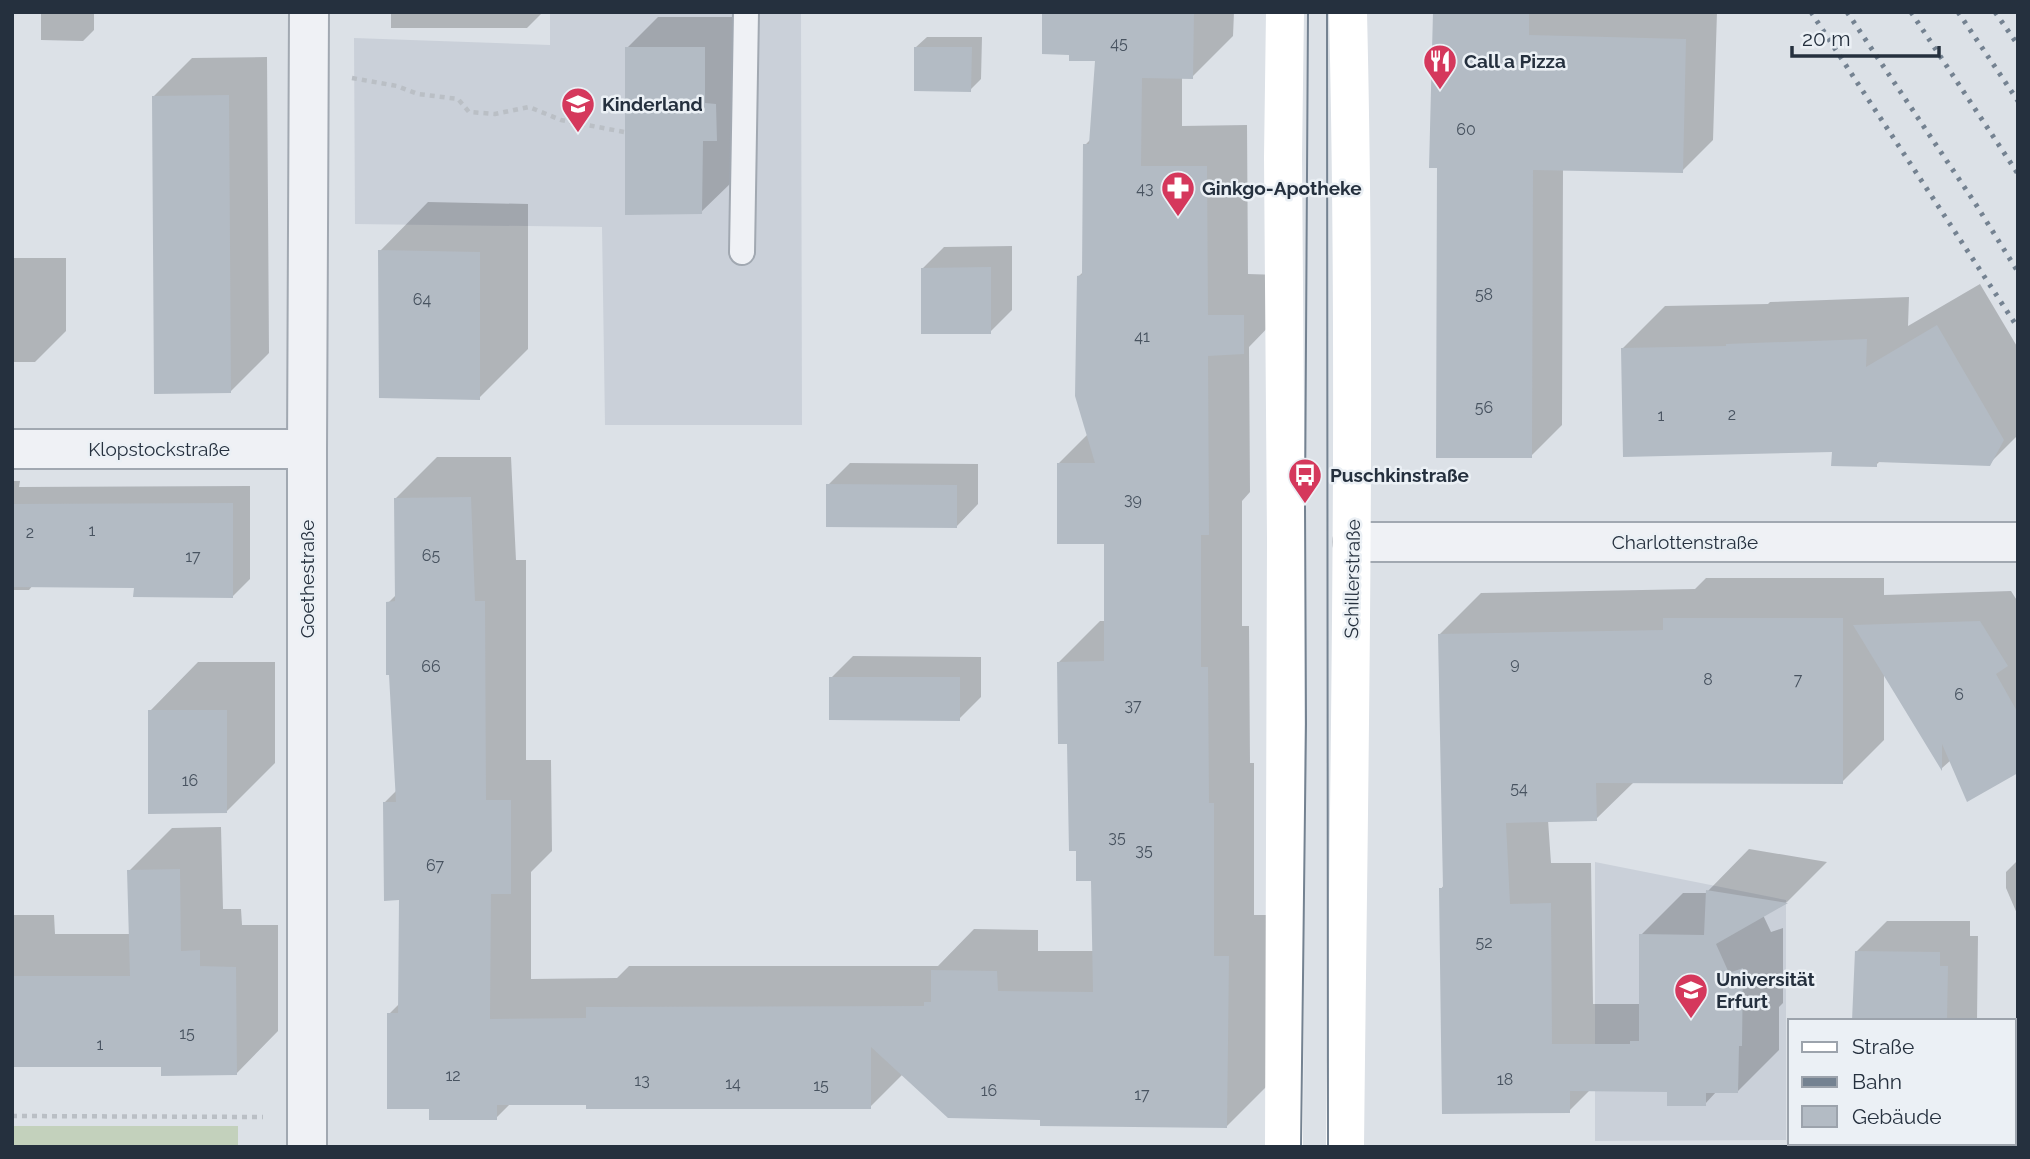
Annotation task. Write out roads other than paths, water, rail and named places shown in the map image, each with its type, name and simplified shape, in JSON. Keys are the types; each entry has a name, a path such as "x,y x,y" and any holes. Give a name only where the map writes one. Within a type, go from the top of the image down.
{"main road":[{"path":"1284,1147 1285,12"},
{"name":"Schillerstraße","path":"1345,1147 1353,542 1352,156 1348,12"}],"street":[{"name":"Goethestraße","path":"307,1132 309,12"},
{"name":"Klopstockstraße","path":"12,449 307,449"},
{"name":"Charlottenstraße","path":"1353,542 2018,542"}],"lane":[{"path":"742,252 746,12"}],"tram line":[{"path":"1301,1147 1306,724 1308,12"},
{"path":"1327,12 1328,1147"}],"railway":[{"path":"1811,12 2018,328"},
{"path":"1847,12 2018,272"},
{"path":"1911,12 2018,174"},
{"path":"1958,12 2018,101"},
{"path":"1995,12 2018,45"}],"place":[{"name":"Call a Pizza","path":"1440,91"},
{"name":"Kinderland","path":"578,134"},
{"name":"Ginkgo-Apotheke","path":"1178,218"},
{"name":"Puschkinstraße","path":"1305,505"},
{"name":"Universität Erfurt","path":"1691,1020"}]}
